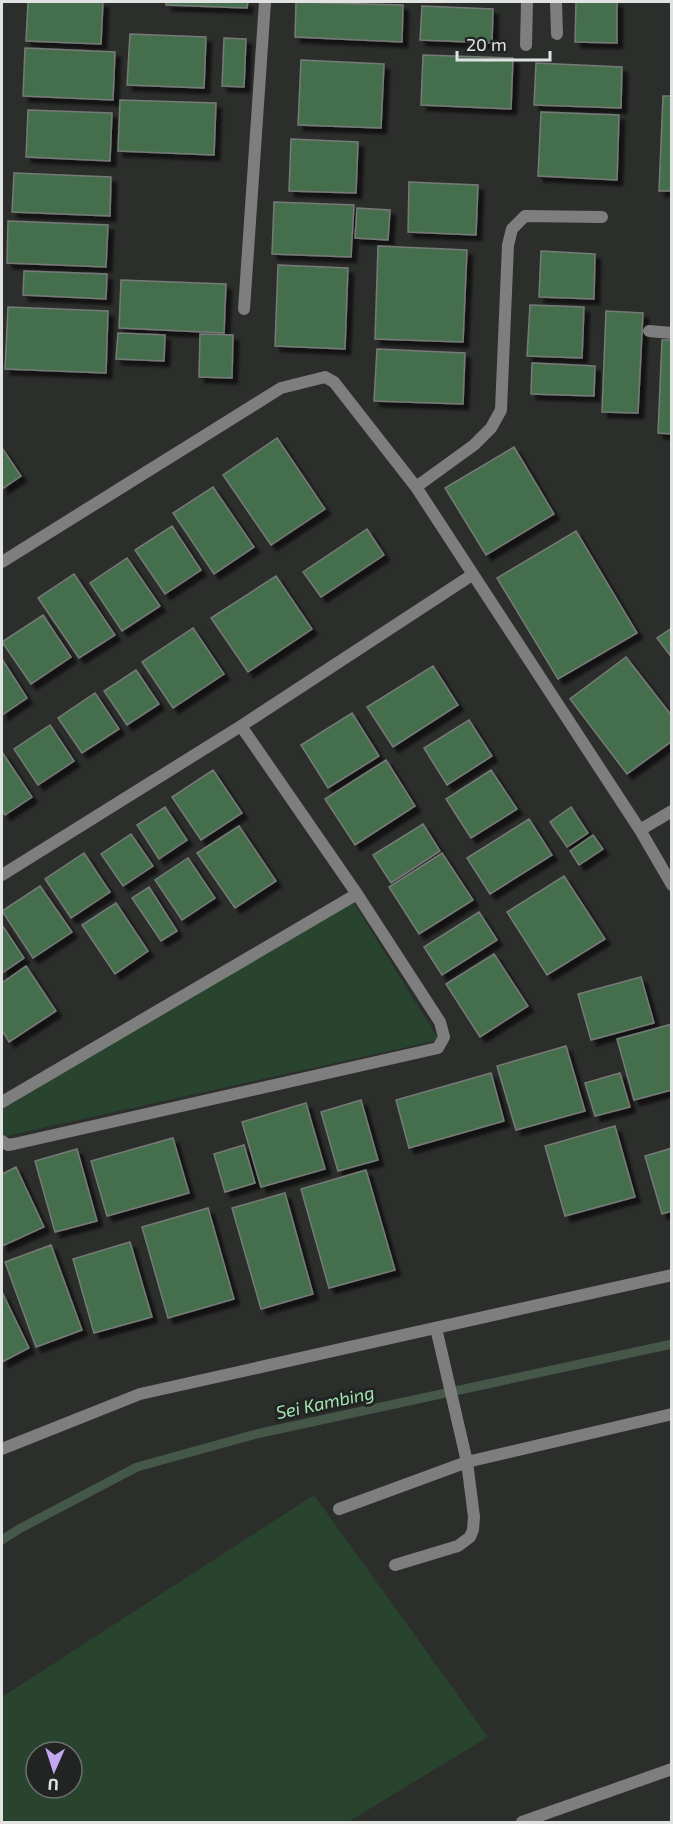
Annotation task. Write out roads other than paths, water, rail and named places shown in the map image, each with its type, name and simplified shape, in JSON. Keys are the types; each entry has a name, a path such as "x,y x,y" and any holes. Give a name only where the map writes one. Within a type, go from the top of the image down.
{"street":[{"path":"244,309 265,2"},
{"path":"526,2 526,45"},
{"path":"556,2 557,34"},
{"path":"417,487 474,445 490,428 501,410 508,244 512,229 525,216 602,217"},
{"path":"649,331 672,333"},
{"path":"2,562 281,388 326,377 334,382 417,487 472,575 640,830 672,885"},
{"path":"2,875 241,726 472,575"},
{"path":"2,1141 8,1145 14,1144 438,1048 444,1037 440,1022 357,894 241,726"},
{"path":"640,830 672,811"},
{"path":"2,1102 357,894"},
{"path":"2,1449 140,1394 672,1275"},
{"path":"395,1566 458,1546 470,1538 474,1517 467,1462 436,1328"},
{"path":"339,1509 467,1462 672,1414"},
{"path":"522,1822 672,1769"}],"waterway":[{"name":"Sei Kambing","path":"2,1540 137,1467 256,1434 672,1344"}]}
